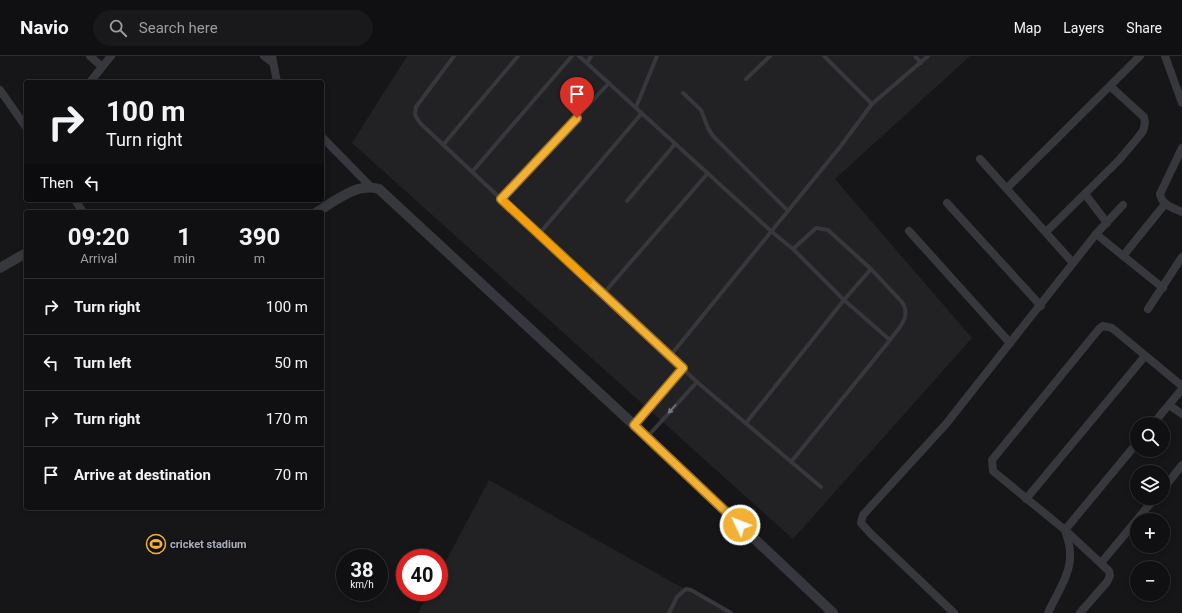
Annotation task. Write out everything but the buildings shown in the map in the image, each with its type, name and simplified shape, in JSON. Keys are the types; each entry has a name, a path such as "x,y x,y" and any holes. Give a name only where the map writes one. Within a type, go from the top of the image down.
{"street":[{"path":"90,56 101,66"},
{"path":"91,80 101,66 111,56"},
{"path":"264,56 272,59 277,80"},
{"path":"1007,188 1140,56"},
{"path":"1165,56 1182,103"},
{"path":"1046,232 1085,194 1136,140 1145,123 1144,117 1110,86"},
{"path":"0,90 24,125"},
{"path":"324,139 370,186 379,189 647,437 833,613"},
{"path":"1182,148 1160,194 1161,200 1165,204 1182,212"},
{"path":"980,159 1073,263"},
{"path":"320,210 357,188 370,186"},
{"path":"1085,194 1107,223"},
{"path":"947,203 1041,306"},
{"path":"1123,256 1165,204"},
{"path":"954,613 861,523 863,515 946,424 1010,342 1041,306 1096,234 1123,205"},
{"path":"909,231 1010,342"},
{"path":"1096,234 1163,288"},
{"path":"0,268 24,254"},
{"path":"1148,309 1182,257"},
{"path":"1080,613 1107,582 1110,576 1109,571 1065,530 992,471 992,460 1103,326 1112,328 1182,386"},
{"path":"1026,499 1145,356"},
{"path":"1159,417 1182,389"},
{"path":"1169,404 1182,414"},
{"path":"1065,530 1130,451"},
{"path":"1170,480 1182,465"},
{"path":"1101,563 1149,505"},
{"path":"1048,613 1068,571 1071,561 1065,530"}],"lane":[{"path":"454,56 421,99 416,108 415,115 420,123 697,382 821,487"},
{"path":"442,144 518,56"},
{"path":"472,172 572,56"},
{"path":"579,56 771,231 793,249 844,300 890,340"},
{"path":"587,63 591,56"},
{"path":"636,107 657,56"},
{"path":"746,79 770,56"},
{"path":"824,56 872,104"},
{"path":"915,56 921,63"},
{"path":"670,356 788,211 872,104 928,56"},
{"path":"501,199 609,83"},
{"path":"683,93 701,110 713,136 788,211"},
{"path":"539,234 642,113"},
{"path":"627,201 676,144"},
{"path":"603,294 708,173"},
{"path":"791,462 904,322 906,308 871,269 828,230 822,228 813,231 793,249"},
{"path":"746,423 844,300 871,269"},
{"path":"634,425 683,368"},
{"path":"647,437 697,382"},
{"path":"669,613 677,597 686,589 692,590 731,613"}],"shaded area":[{"path":"407,56 970,56 835,179 972,338 793,539 352,143"},
{"path":"489,480 728,613 418,613 424,601 448,601 448,557"}],"slow traffic":[{"path":"505,202 589,281"}],"place":[{"name":"cricket stadium","path":"156,544"}],"route":[{"path":"577,118 501,199 683,368 634,425 740,525"}]}
